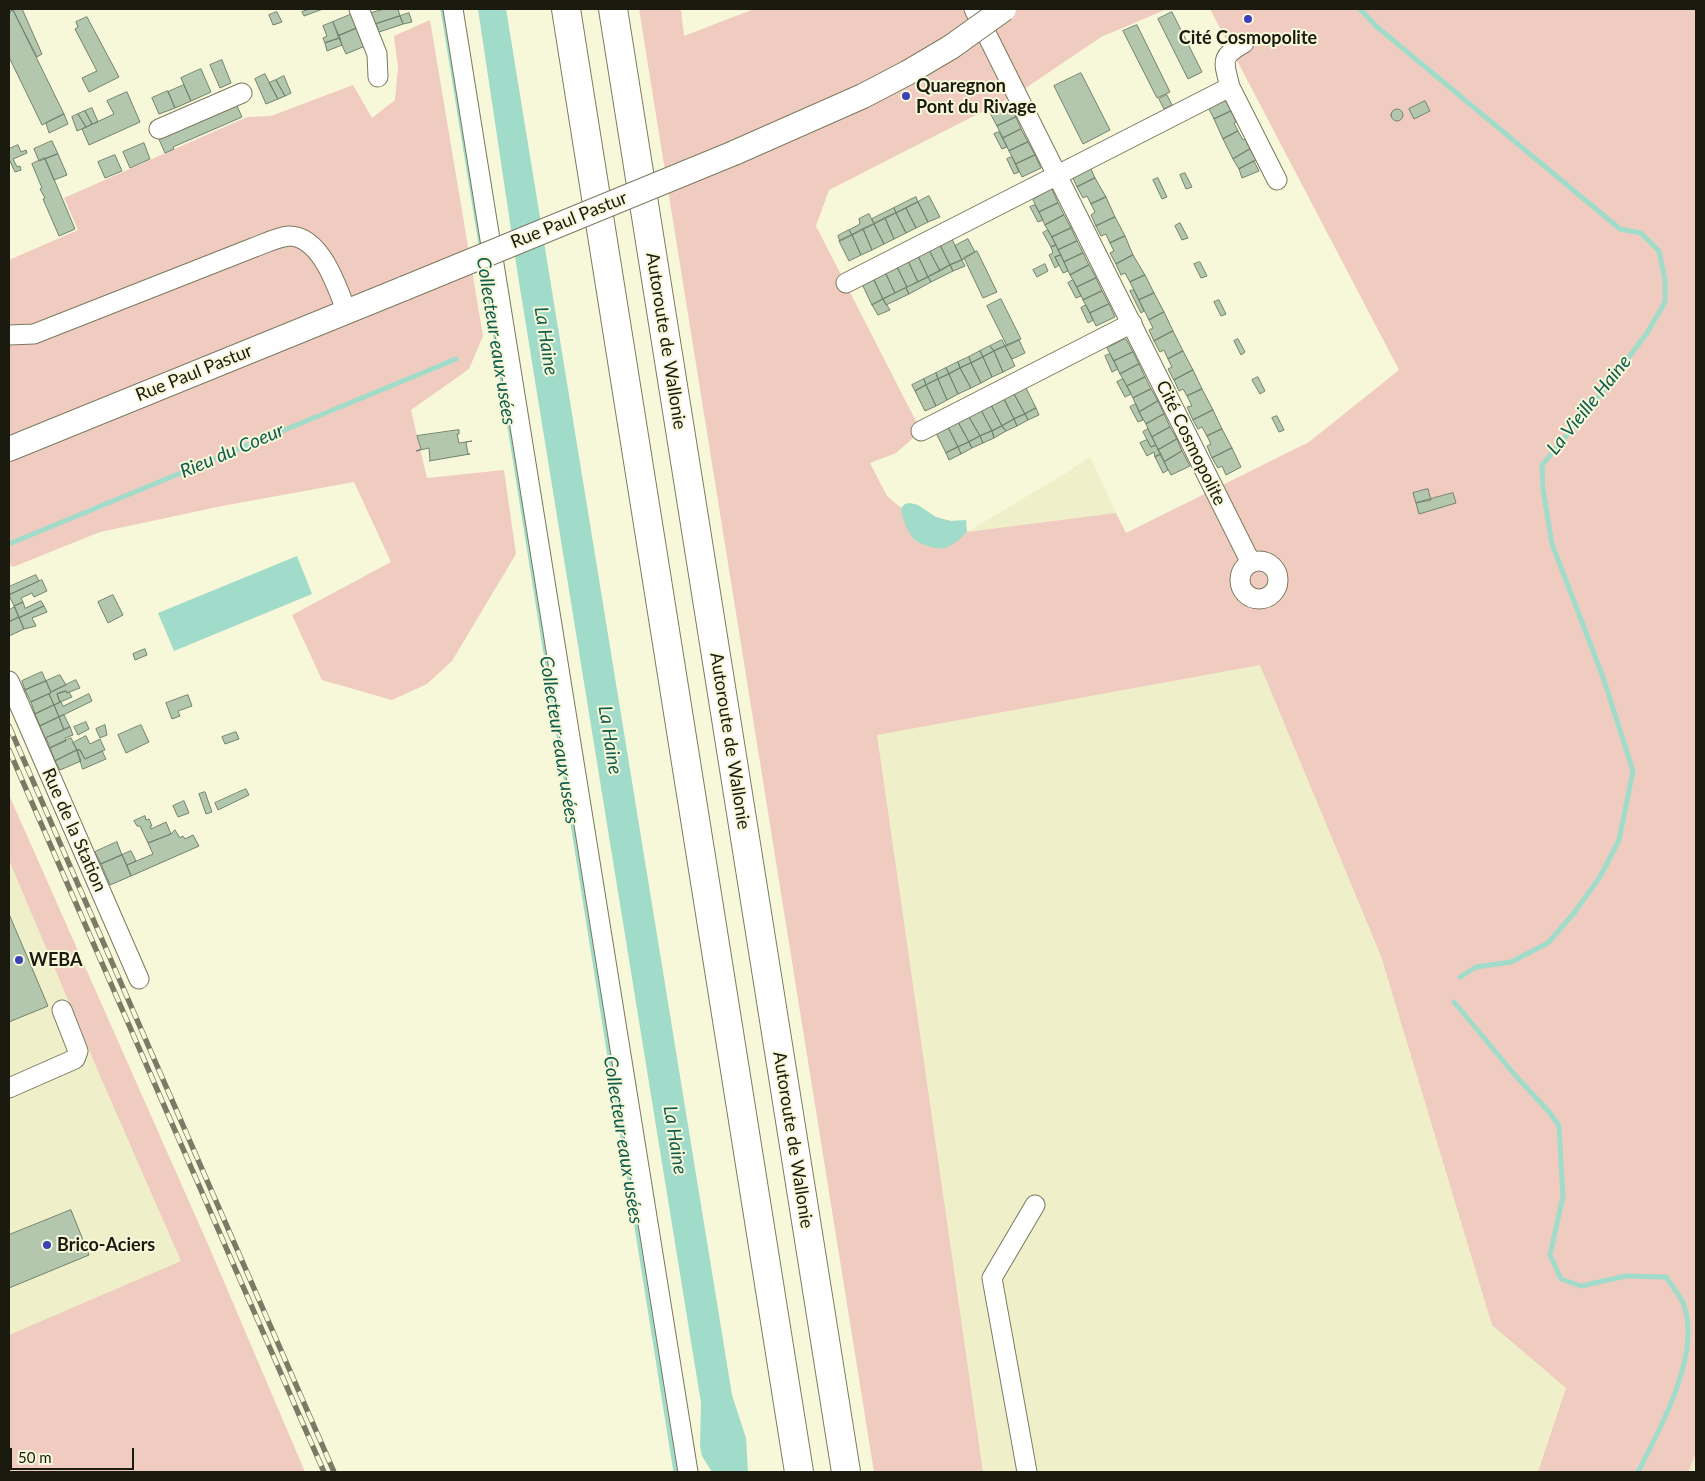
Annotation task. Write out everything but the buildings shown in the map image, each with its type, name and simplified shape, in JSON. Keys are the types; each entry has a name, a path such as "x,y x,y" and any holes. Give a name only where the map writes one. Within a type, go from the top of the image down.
{"highway":[{"path":"566,9 799,1472"},
{"name":"Autoroute de Wallonie","path":"613,9 846,1472"}],"main road":[{"name":"Rue Paul Pastur","path":"9,449 734,153 863,96 907,74 951,47 1004,9"}],"street":[{"path":"359,9 376,54 378,77"},
{"path":"453,9 688,1472"},
{"name":"Cité Cosmopolite","path":"974,9 1251,562"},
{"path":"1244,43 1230,50 1226,58 1225,66 1230,87 1277,180"},
{"path":"846,283 1230,87"},
{"path":"159,129 242,93"},
{"path":"9,335 34,334 255,247 289,236 300,238 311,245 320,256 329,269 346,310"},
{"path":"921,431 1132,323"},
{"name":"Rue de la Station","path":"9,681 139,979"},
{"path":"9,1088 62,1066 74,1059 78,1051 62,1010"},
{"path":"1027,1472 992,1278 1035,1205"}],"shaded area":[{"path":"639,9 681,9 684,36 754,9 1167,9 1101,37 1017,94 829,190 816,226 921,431 896,453 870,463 887,496 901,508 905,523 956,542 967,532 1116,513 1126,533 1309,442 1399,370 1210,9 1696,9 1696,1453 1688,1472 1538,1472 1566,1388 1492,1325 1381,956 1260,665 877,735 983,1472 874,1472"},
{"path":"430,20 483,336 469,369 411,410 427,478 504,470 516,554 452,661 427,684 392,700 322,680 292,615 391,562 354,482 222,506 100,532 13,567 9,565 9,260 78,230 64,198 247,117 271,116 353,85 372,118 395,100 398,67 394,36"},
{"path":"1090,457 1125,532 1260,665 1696,598 1696,1472 983,1472 876,735 887,496 901,508 967,532"},
{"path":"9,795 210,1249 305,1472 9,1472"},
{"path":"9,795 210,1249 305,1472 9,1472 9,1335 181,1261 9,860"}],"water":[{"name":"La Haine","path":"478,9 506,9 732,1395 746,1438 748,1472 712,1472 702,1456 700,1446 701,1403 518,276"},
{"path":"905,504 918,505 936,517 951,521 966,520 967,532 960,539 945,548 934,548 918,542 908,530 901,511"},
{"path":"297,556 312,594 174,651 158,613"}],"waterway":[{"name":"Collecteur eaux usées","path":"443,9 482,250"},
{"name":"La Vieille Haine","path":"1360,9 1376,26 1620,229 1641,233 1659,251 1665,280 1665,302 1647,333 1597,399 1542,465 1543,489 1552,544 1603,677 1633,771 1619,840 1600,877 1574,913 1548,943 1511,962 1476,967 1460,977"},
{"name":"Collecteur eaux usées","path":"484,263 676,1472"},
{"name":"Rieu du Coeur","path":"9,544 456,359"},
{"path":"1454,1002 1514,1074 1550,1113 1559,1126 1563,1196 1550,1255 1561,1279 1581,1286 1626,1276 1666,1277 1683,1303 1688,1322 1688,1344 1683,1366 1667,1412 1638,1472"}],"railway":[{"path":"9,726 334,1472"},
{"path":"9,750 324,1472"}],"place":[{"name":"Cité Cosmopolite","path":"1248,19"},
{"name":"Quaregnon Pont du Rivage","path":"906,96"},
{"name":"WEBA","path":"19,960"},
{"name":"Brico-Aciers","path":"47,1245"}]}
